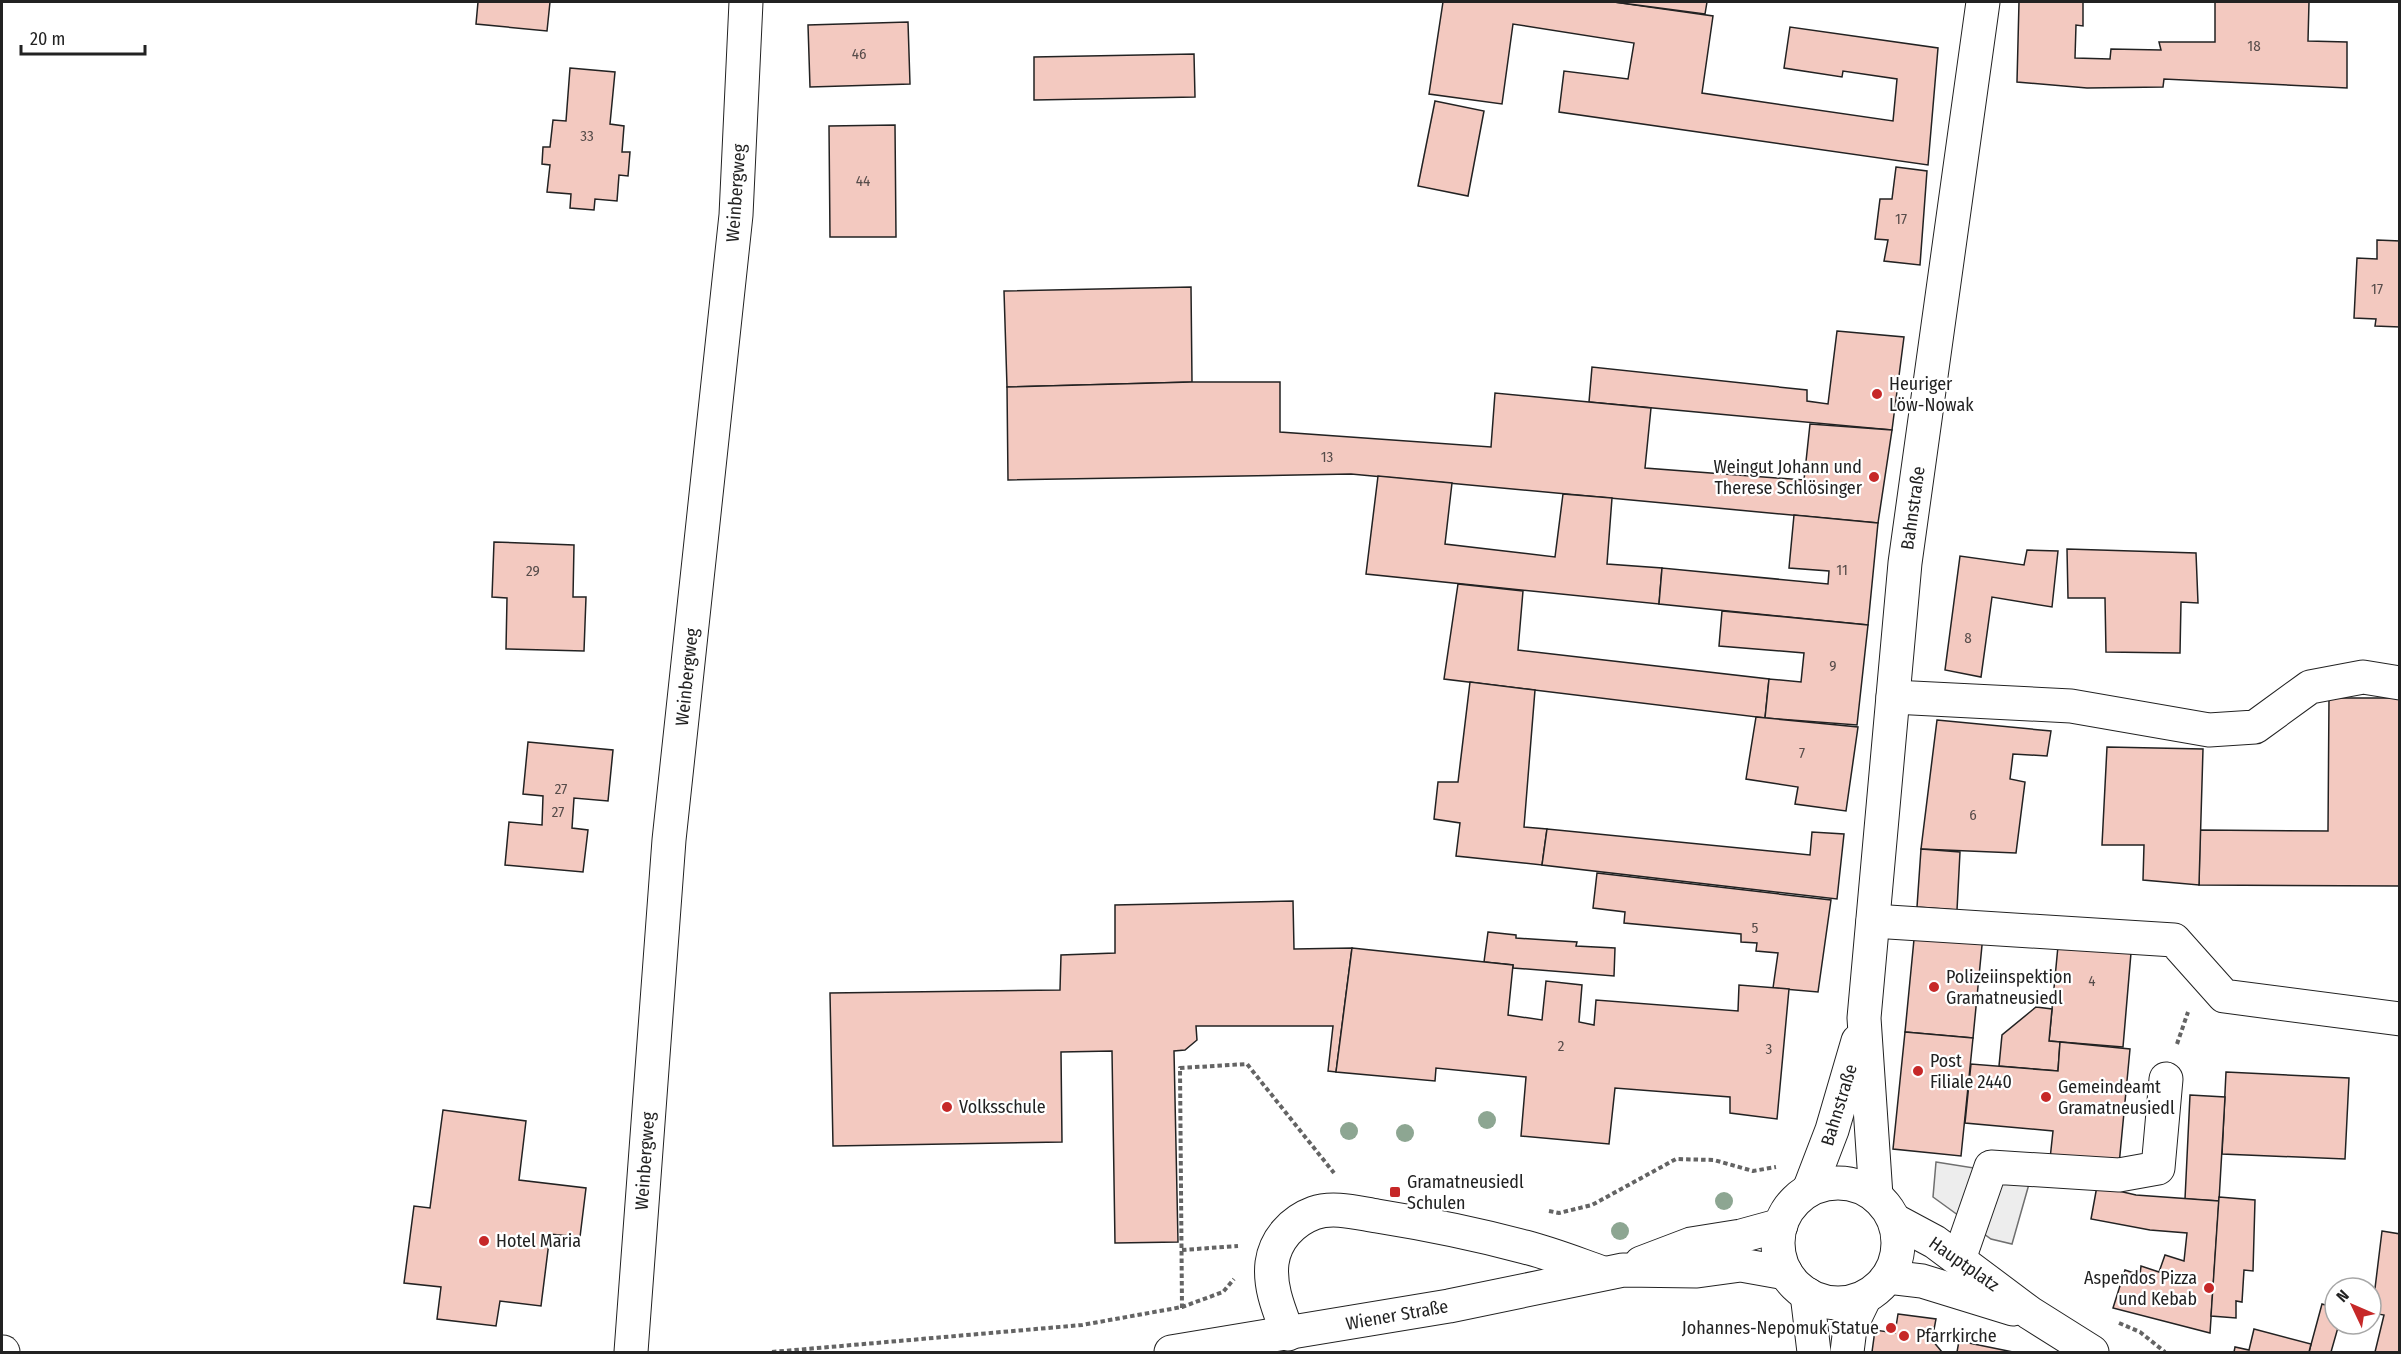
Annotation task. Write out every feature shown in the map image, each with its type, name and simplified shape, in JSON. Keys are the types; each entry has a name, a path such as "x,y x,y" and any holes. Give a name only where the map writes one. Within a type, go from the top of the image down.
{"main road":[{"name":"Weinbergweg","path":"631,1353 669,840 736,215 746,2"},
{"name":"Bahnstraße","path":"1809,1191 1832,1130 1864,1018 1905,563 1983,2"},
{"path":"1893,697 2071,706 2209,730 2255,728 2310,687 2363,677 2400,683"},
{"path":"1873,921 2174,940 2224,996 2400,1019"},
{"name":"Bahnstraße","path":"1864,1018 1885,1208"},
{"path":"1959,1259 1991,1167 2119,1175 2158,1168 2166,1079"},
{"path":"1814,1353 1797,1284 1780,1259 1778,1244 1781,1225 1798,1198 1822,1185 1842,1183 1864,1188 1885,1208 1898,1249 1895,1264 1850,1328 1847,1353"},
{"name":"Hauptplatz","path":"1885,1208 1959,1259 2030,1313 2092,1353"},
{"path":"1267,1342 1274,1295 1272,1264 1277,1246 1286,1231 1315,1213 1340,1211 1410,1221 1526,1247 1613,1271"},
{"name":"Wiener Straße","path":"1171,1353 1267,1342 1449,1306 1613,1271 1691,1244 1741,1236 1781,1225"},
{"name":"Wiener Straße","path":"1613,1271 1696,1271 1741,1265 1797,1284"},
{"name":"Hauptplatz","path":"1877,1287 1922,1281 2030,1313"},
{"path":"1797,1284 1836,1303 1877,1287"}],"path":[{"path":"2166,1079 2189,1009 2224,996"},
{"path":"1182,1307 1180,1068 1247,1064 1338,1178"},
{"path":"1182,1250 1242,1246"}],"shaded area":[{"path":"1936,1162 2031,1177 2012,1244 1991,1239 1933,1197"}],"building":[{"path":"478,2 550,2 547,31 476,24"},
{"path":"1443,2 1614,2 1713,16 1702,93 1893,121 1897,79 1843,71 1842,77 1784,68 1790,27 1938,48 1928,165 1559,112 1564,71 1628,79 1634,43 1513,24 1502,104 1429,94"},
{"path":"1614,2 1707,2 1705,14"},
{"path":"2019,2 2083,2 2083,26 2076,25 2075,58 2110,59 2111,49 2161,50 2159,42 2215,42 2215,2 2309,2 2308,41 2347,42 2347,88 2164,79 2163,87 2087,88 2017,82"},
{"path":"908,22 910,84 810,87 808,25"},
{"path":"1194,54 1195,97 1034,100 1034,57"},
{"path":"570,68 615,72 610,124 624,126 622,152 630,152 628,176 619,175 617,201 595,199 594,210 570,208 571,194 547,192 550,165 542,164 543,147 550,147 553,120 566,121"},
{"path":"1435,101 1484,111 1468,196 1418,186"},
{"path":"895,125 896,237 830,237 829,126"},
{"path":"1896,167 1927,171 1920,265 1884,261 1888,240 1875,239 1880,199 1892,199"},
{"path":"2377,240 2400,241 2400,327 2375,326 2376,319 2354,318 2357,258 2377,259"},
{"path":"1191,287 1192,382 1007,387 1004,291"},
{"path":"1837,331 1904,337 1892,430 1589,402 1592,367 1807,390 1807,401 1828,404"},
{"path":"1280,382 1280,432 1491,447 1495,393 1651,408 1645,468 1804,480 1810,424 1892,430 1878,523 1351,474 1008,480 1007,387"},
{"path":"1378,476 1452,483 1445,544 1555,557 1563,494 1612,498 1607,564 1662,568 1659,604 1366,574"},
{"path":"1794,515 1878,523 1868,625 1659,604 1662,568 1828,584 1829,571 1789,568"},
{"path":"494,542 574,545 573,597 586,597 584,651 506,649 507,598 492,597"},
{"path":"2067,549 2196,553 2198,603 2181,602 2180,653 2106,652 2105,598 2068,598"},
{"path":"2027,550 2058,551 2052,607 1992,597 1981,677 1945,670 1960,556 2024,565"},
{"path":"1458,584 1523,591 1518,650 1769,679 1765,718 1444,679"},
{"path":"1722,611 1868,625 1857,725 1765,718 1769,679 1801,682 1804,653 1719,646"},
{"path":"1470,682 1535,690 1524,827 1547,829 1542,865 1456,856 1460,823 1434,819 1438,782 1458,782"},
{"path":"2329,698 2400,698 2400,886 2199,885 2200,830 2328,831"},
{"path":"1756,717 1858,727 1846,811 1795,804 1798,787 1746,779"},
{"path":"1937,720 2051,731 2047,756 2013,754 2010,779 2025,782 2016,853 1921,849"},
{"path":"528,742 613,750 608,801 574,798 572,828 588,830 583,872 505,865 509,822 542,825 543,796 523,794"},
{"path":"2107,747 2203,749 2199,885 2143,880 2144,845 2102,845"},
{"path":"1547,829 1810,855 1812,832 1844,834 1837,899 1542,865"},
{"path":"1921,849 1960,852 1957,910 1917,907"},
{"path":"1597,873 1831,900 1818,992 1773,988 1778,953 1756,951 1757,943 1741,942 1741,934 1624,923 1625,912 1593,908"},
{"name":"Volksschule","path":"1293,901 1294,949 1352,948 1336,1072 1328,1071 1333,1026 1196,1026 1197,1040 1185,1050 1174,1051 1178,1242 1115,1243 1112,1051 1061,1052 1062,1142 833,1146 830,993 1060,990 1061,955 1115,953 1115,905"},
{"path":"1915,929 1983,935 1973,1038 1905,1032"},
{"path":"1488,932 1516,935 1516,938 1577,942 1576,946 1615,948 1614,976 1513,968 1513,965 1484,962"},
{"path":"2058,946 2131,953 2123,1047 2049,1041"},
{"path":"1352,948 1513,965 1508,1015 1542,1020 1546,981 1582,985 1579,1022 1594,1025 1596,1000 1738,1011 1739,985 1789,989 1777,1119 1730,1113 1730,1097 1615,1088 1609,1144 1521,1136 1526,1077 1436,1068 1435,1081 1336,1072"},
{"path":"2036,1007 2052,1009 2049,1041 2060,1042 2058,1071 1999,1066 2002,1035"},
{"path":"1905,1032 1973,1038 1961,1156 1893,1149"},
{"name":"Gemeindeamt Gramatneusiedl","path":"2060,1042 2130,1049 2119,1165 2050,1159 2053,1131 1965,1123 1971,1064 2058,1071"},
{"path":"2226,1072 2349,1078 2345,1159 2222,1154"},
{"path":"2190,1095 2225,1097 2219,1201 2185,1199"},
{"path":"443,1110 526,1121 519,1180 586,1188 580,1237 550,1234 541,1306 500,1301 496,1326 437,1319 441,1287 404,1283 414,1206 430,1208"},
{"path":"2097,1186 2136,1195 2219,1201 2210,1333 2113,1308 2125,1270 2140,1275 2141,1266 2159,1272 2165,1255 2184,1261 2187,1233 2150,1230 2091,1219"},
{"path":"2219,1197 2255,1200 2253,1271 2244,1270 2242,1302 2236,1301 2236,1318 2211,1316"},
{"path":"2382,1231 2400,1234 2400,1352 2375,1352 2379,1336 2383,1336 2384,1315 2383,1276 2377,1276"},
{"path":"2322,1304 2323,1336 2336,1336 2331,1352 2309,1352"},
{"name":"Pfarrkirche","path":"1898,1314 1936,1319 1932,1340 1942,1352 1872,1352 1875,1330 1895,1333"},
{"path":"2254,1329 2311,1344 2309,1352 2234,1352 2235,1347 2249,1350"},
{"path":"1959,1341 2013,1352 1957,1352"}],"place":[{"name":"Heuriger Löw-Nowak","path":"1877,394"},
{"name":"Weingut Johann und Therese Schlösinger","path":"1874,477"},
{"name":"Polizeiinspektion Gramatneusiedl","path":"1934,987"},
{"name":"Post Filiale 2440","path":"1918,1071"},
{"name":"Gemeindeamt Gramatneusiedl","path":"2046,1097"},
{"name":"Volksschule","path":"947,1107"},
{"name":"Gramatneusiedl Schulen","path":"1395,1192"},
{"name":"Hotel Maria","path":"484,1241"},
{"name":"Aspendos Pizza und Kebab","path":"2209,1288"},
{"name":"Johannes-Nepomuk Statue","path":"1891,1328"},
{"name":"Pfarrkirche","path":"1904,1336"}]}
